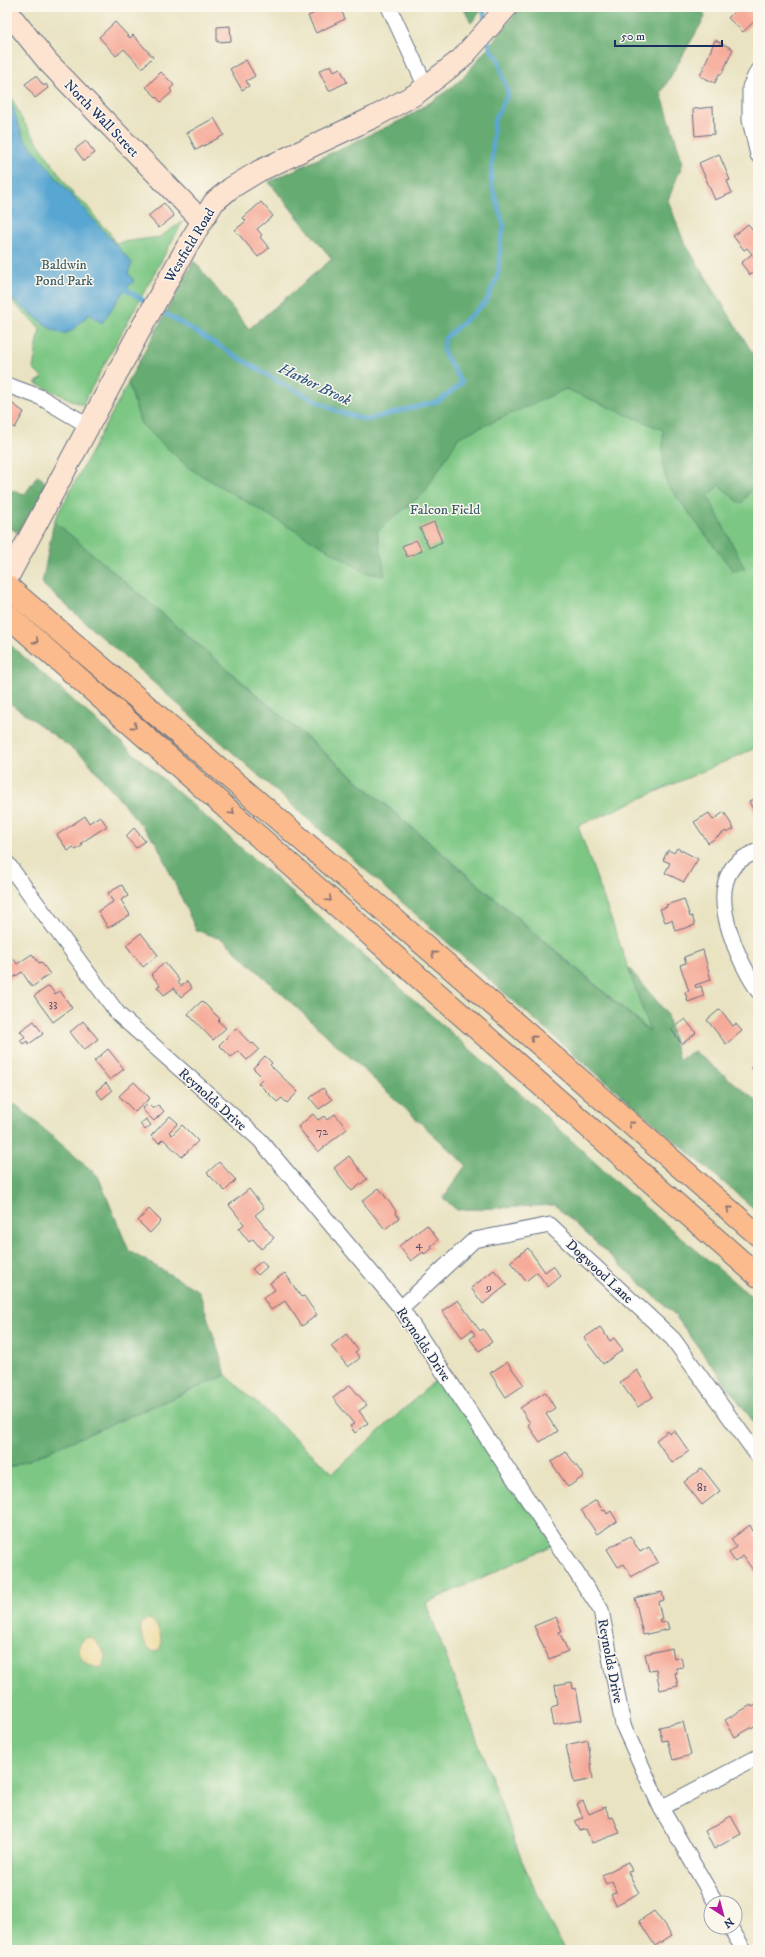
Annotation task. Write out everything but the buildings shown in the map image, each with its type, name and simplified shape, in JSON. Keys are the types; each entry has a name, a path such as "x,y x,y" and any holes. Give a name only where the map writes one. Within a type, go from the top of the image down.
{"highway":[{"path":"10,586 758,1235"},
{"path":"7,615 758,1276"}],"street":[{"path":"389,7 426,87"},
{"name":"North Wall Street","path":"7,11 39,51 74,90 202,221"},
{"name":"Westfield Road","path":"10,586 89,426 154,305 214,202 242,181 285,158 387,111 426,87 447,71 474,46 503,11"},
{"path":"758,70 750,87 750,120 758,155"},
{"path":"7,385 40,397 89,426"},
{"path":"758,851 746,856 731,870 724,890 725,914 738,954 758,991"},
{"name":"Reynolds Drive","path":"7,863 119,1015 260,1140 401,1308 601,1610 623,1725 661,1808 711,1895"},
{"name":"Dogwood Lane","path":"401,1308 474,1240 550,1225 674,1339 758,1456"},
{"path":"661,1808 758,1757"},
{"path":"735,1935 744,1950"}],"green space":[{"path":"463,7 484,7 471,23"},
{"path":"521,7 701,7 705,17 661,93 683,163 668,200 683,240 758,362 758,480 741,504 719,485 708,496 745,569 733,571 667,484 663,465 663,430 566,389 459,437 424,493 377,531 385,576 367,573 189,468 141,424 128,382 194,261 249,329 332,259 269,182 404,119 431,103 463,78"},
{"name":"Baldwin Pond Park","path":"7,87 21,118 73,194 87,206 101,225 108,230 115,243 160,237 183,221 82,405 35,383 43,378 33,369 40,328 7,297"},
{"name":"Falcon Field","path":"448,91 642,156 758,424 758,747 578,826 651,1032 54,521 194,261 249,329 332,259 269,182 404,119"},
{"path":"38,475 49,486 17,532 10,528 7,532 7,489 25,494"},
{"path":"54,521 650,1032 628,967 666,1012 679,1060 694,1051 758,1102 758,1212 569,1050 42,584"},
{"path":"7,642 538,1109 620,1186 758,1302 758,1428 674,1314 555,1205 457,1210 443,1198 466,1165 224,940 196,930 157,844 85,758 7,701"},
{"path":"15,1104 98,1176 129,1251 199,1291 226,1375 7,1469 7,1112"},
{"path":"448,1369 560,1542 426,1603 522,1861 564,1950 7,1950 7,1469 226,1375 333,1473"}],"sand":[{"path":"149,1619 153,1621 158,1628 161,1637 159,1650 154,1652 147,1647 141,1631 142,1623"},
{"path":"89,1637 97,1643 105,1655 106,1658 102,1667 90,1665 81,1656 79,1645 83,1640"}],"water":[{"name":"Baldwin Pond Park","path":"7,92 23,137 64,187 132,263 128,273 134,281 125,289 102,323 89,314 71,331 63,334 50,328 7,295"}],"waterway":[{"name":"Harbor Brook","path":"483,7 485,21"},
{"name":"Harbor Brook","path":"158,309 286,386 339,412 366,420 439,401 462,383 443,351 445,338 486,302 498,275 501,238 504,227 491,182 494,121 508,94 498,58 490,49 488,39"},
{"name":"Harbor Brook","path":"120,285 149,304"}]}
